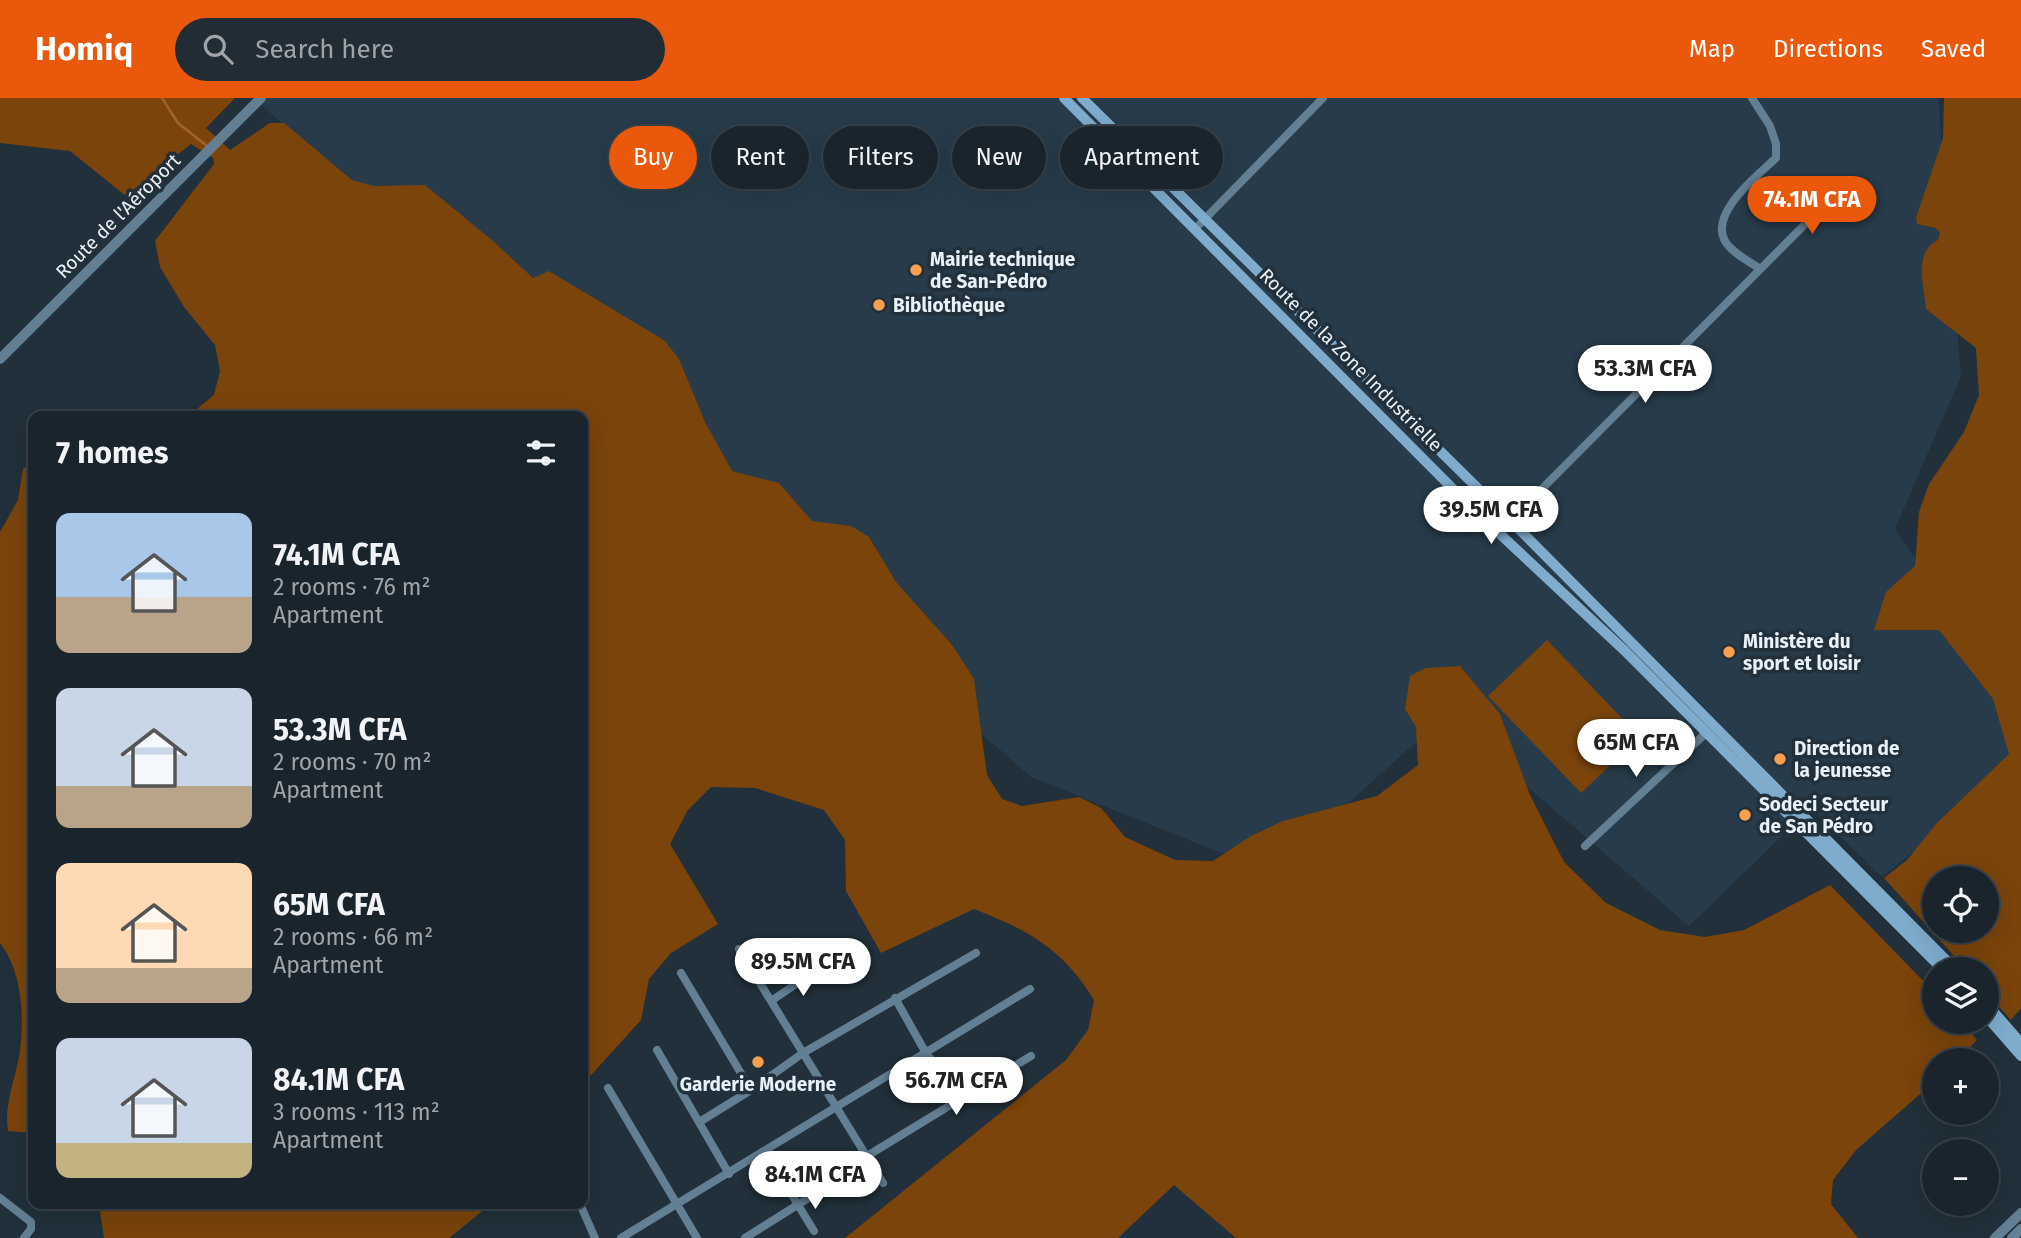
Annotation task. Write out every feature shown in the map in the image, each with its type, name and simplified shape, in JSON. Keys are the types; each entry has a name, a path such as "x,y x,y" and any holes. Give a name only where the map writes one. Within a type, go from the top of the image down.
{"main road":[{"name":"Route de la Zone Industrielle","path":"1064,98 1930,957"},
{"name":"Route de la Zone Industrielle","path":"1082,98 1511,521 1943,957"},
{"path":"1999,1018 2021,1043"},
{"path":"1999,1031 2021,1056"}],"street":[{"name":"Route de l'Aéroport","path":"0,359 261,98"},
{"path":"1196,228 1323,98"},
{"path":"1752,98 1770,127 1776,144 1776,158 1727,208 1721,231 1726,243 1759,268"},
{"path":"1499,532 1845,184"},
{"path":"1585,846 1706,733"},
{"path":"771,1001 815,971 797,942"},
{"path":"739,949 883,1183"},
{"path":"701,1121 803,1053 976,953"},
{"path":"681,973 751,1090"},
{"path":"624,1237 927,1055 1030,989"},
{"path":"895,998 927,1055 944,1072 959,1098"},
{"path":"657,1050 701,1121 729,1174"},
{"path":"745,1238 959,1098 1031,1056"},
{"path":"608,1088 697,1238"},
{"path":"765,1151 814,1231"},
{"path":"0,1198 31,1222 31,1229 24,1238"},
{"path":"582,1209 595,1238"},
{"path":"1995,1238 2021,1213"},
{"path":"2012,1238 2021,1229"}],"shaded area":[{"path":"0,98 235,98 206,128 230,150 270,123 284,123 352,180 374,186 425,185 533,278 549,271 664,340 679,359 705,422 732,471 779,483 812,521 851,526 869,537 896,582 953,646 974,679 987,775 1002,799 1022,806 1079,797 1101,808 1125,837 1175,860 1213,861 1251,836 1283,821 1377,796 1418,765 1416,727 1405,709 1410,676 1426,668 1460,666 1500,714 1530,795 1564,862 1606,903 1660,930 1705,937 1744,930 1830,885 1922,980 1922,1034 1972,1034 1977,1040 1969,1048 1922,1048 1922,1092 1856,1150 1833,1180 1831,1204 1858,1238 1236,1238 1174,1185 1118,1238 845,1238 1066,1060 1088,1030 1094,1000 1082,982 1057,954 1043,943 974,909 881,953 846,891 845,840 824,810 755,788 711,787 688,810 670,844 718,924 671,953 649,979 641,1020 588,1078 588,411 169,411 197,409 214,395 220,371 215,345 184,307 160,267 155,241 214,164 213,158 191,144 126,196 70,151 0,143"},
{"path":"253,98 1938,98 1961,376 1895,529 2021,709 2021,765 1882,877 1811,808 1689,926 1445,716 1271,873 1031,777"},
{"path":"1944,98 2021,98 2021,1008 2011,1020 1999,1007 1999,957 1955,957 1943,943 1999,943 1999,866 1922,866 1922,920 1884,878 1907,860 1936,824 2009,754 1993,699 1939,630 1874,630 1886,592 1915,566 1919,512 1929,484 1964,432 1979,395 1976,348 1926,309 1922,280 1923,261 1925,252 1938,240 1940,233 1936,228 1917,224 1916,218 1943,138"},
{"path":"28,465 28,1133 8,1131 8,1103 19,1057 22,1013 14,968 0,943 0,532 18,500 23,469"},
{"path":"1547,640 1640,737 1581,793 1488,696"},
{"path":"100,1209 485,1209 449,1238 104,1238"}],"waterway":[{"path":"162,98 178,123 207,146"}],"place":[{"name":"Mairie technique de San-Pédro","path":"916,270"},
{"name":"Bibliothèque","path":"879,305"},
{"name":"Ministère du sport et loisir","path":"1729,652"},
{"name":"Direction de la jeunesse","path":"1780,759"},
{"name":"Sodeci Secteur de San Pédro","path":"1745,815"},
{"name":"Garderie Moderne","path":"758,1062"}]}
